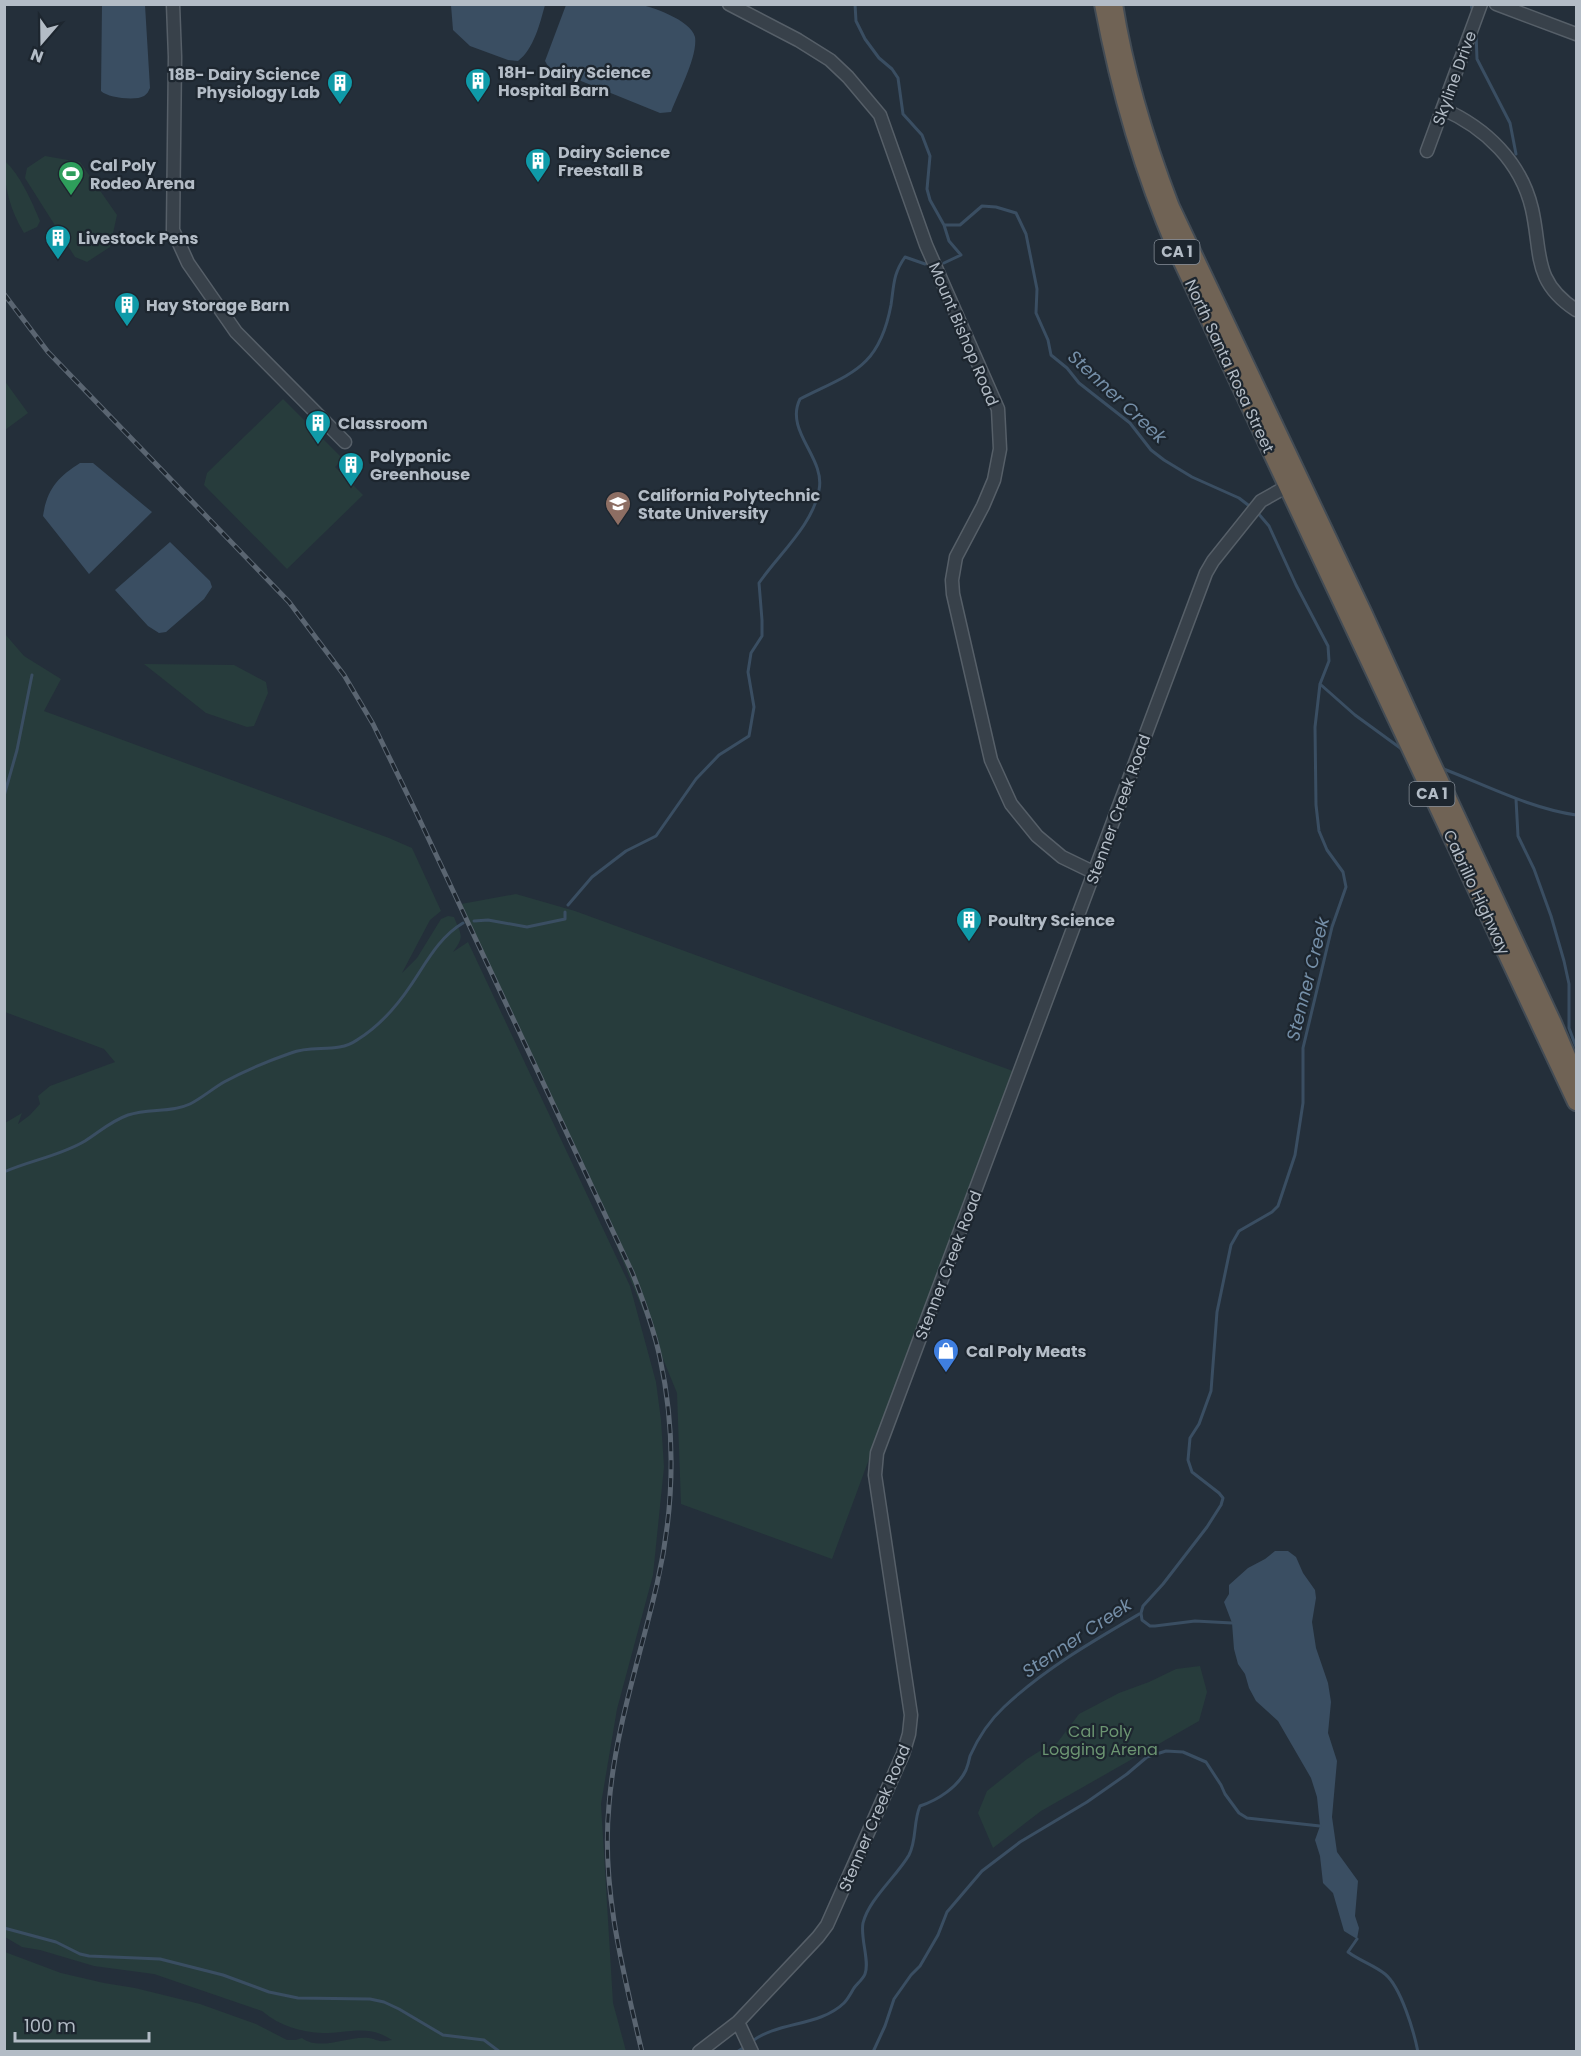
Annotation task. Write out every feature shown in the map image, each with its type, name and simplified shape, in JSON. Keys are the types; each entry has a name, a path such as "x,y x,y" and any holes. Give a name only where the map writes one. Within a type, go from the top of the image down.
{"highway":[{"name":"North Santa Rosa Street","path":"1103,4 1124,101 1145,171 1161,213 1293,483"},
{"name":"North Santa Rosa Street","path":"1114,4 1142,122 1168,197 1293,483"},
{"name":"Cabrillo Highway","path":"1293,483 1509,927 1576,1077"},
{"name":"Cabrillo Highway","path":"1293,483 1576,1102"}],"street":[{"path":"173,4 176,57 172,230 188,263 236,332 345,442"},
{"name":"Mount Bishop Road","path":"729,4 798,40 830,60 848,77 880,115 926,245 998,409 1000,449 994,480 957,557 952,580 953,594 991,760 1011,804 1037,836 1062,857 1095,873"},
{"name":"Skyline Drive","path":"1427,151 1481,4"},
{"path":"1496,4 1576,34"},
{"path":"1443,110 1458,116 1480,130 1510,160 1523,183 1532,207 1538,257 1544,273 1557,294 1576,310"},
{"name":"Stenner Creek Road","path":"699,2052 738,2022 827,1925 903,1754 909,1734 911,1715 875,1475 877,1453 1202,584 1213,561 1261,501 1293,483"},
{"path":"738,2022 752,2052"}],"green space":[{"name":"Cal Poly Rodeo Arena","path":"45,156 80,162 117,215 110,247 87,262 75,257 25,178 27,168"},
{"path":"4,160 20,181 40,221 37,227 24,233 9,198"},
{"path":"4,380 28,413 5,430 4,430"},
{"path":"283,399 343,459 335,467 363,495 287,569 204,485 207,473"},
{"path":"5,634 24,656 61,679 44,711 412,848 441,911 430,920 402,973 417,958 441,919 448,916 454,917 461,935 453,952 468,942 630,1286 656,1382 664,1467 653,1575 617,1709 601,1804 613,2003 626,2051 5,2051 5,1952 61,1973 200,2004 256,2024 287,2040 302,2038 309,2042 326,2043 361,2038 392,2040 375,2032 359,2030 323,2033 298,2030 276,2021 262,2011 154,1974 94,1966 22,1947 5,1937 5,1123 22,1113 18,1124 30,1115 40,1104 38,1096 50,1086 115,1062 104,1049 5,1012"},
{"path":"144,664 234,665 266,682 268,693 254,726 247,727 206,713"},
{"path":"516,894 575,911 1013,1071 832,1559 681,1504 677,1393 595,1193 461,904"},
{"name":"Cal Poly Logging Arena","path":"1200,1666 1207,1692 1199,1721 1041,1811 993,1848 978,1813 987,1791 1027,1759 1057,1743 1079,1714 1119,1693 1176,1669"}],"water":[{"path":"619,3 643,5 670,15 692,31 695,37 694,54 671,112 660,113 549,68 545,61 566,5"},
{"path":"451,4 545,5 532,43 518,61 508,60 470,46 453,30"},
{"path":"102,5 145,5 150,88 140,98 122,98 101,91"},
{"path":"80,463 93,463 152,512 89,574 43,516 47,498 55,485"},
{"path":"170,542 210,581 212,587 204,599 166,632 159,633 148,626 115,590"},
{"path":"1275,1551 1288,1551 1296,1557 1303,1573 1315,1590 1312,1622 1316,1648 1328,1683 1331,1702 1328,1733 1337,1761 1332,1817 1337,1852 1358,1881 1355,1916 1359,1928 1357,1939 1344,1931 1333,1893 1323,1883 1320,1856 1315,1840 1320,1826 1317,1797 1311,1778 1278,1721 1256,1701 1249,1688 1245,1674 1238,1664 1232,1623 1224,1602 1229,1594 1229,1585 1248,1568"}],"waterway":[{"name":"Stenner Creek","path":"855,4 856,21 865,39 898,78 903,114 922,135 930,156 927,189 930,200 944,225 949,241 961,255 944,263"},
{"path":"1471,4 1473,14"},
{"path":"1476,32 1477,59 1510,123 1516,154"},
{"name":"Stenner Creek","path":"944,225 960,225 982,206 996,207 1016,213 1026,234 1037,289 1036,313 1048,340 1051,355 1067,368 1079,383 1130,423 1151,450 1164,460 1192,477 1239,498 1252,508"},
{"path":"568,905 592,877 626,851 656,836 696,779 719,755 749,736 754,707 748,672 751,653 762,636 759,583 810,515 819,490 820,478 817,467 797,422 800,399 848,375 870,356 879,343 886,326 895,280 901,263 905,257 925,264"},
{"name":"Stenner Creek","path":"751,2042 773,2030 823,2016 834,2011 845,2001 865,1974 862,1929 866,1914 909,1855 920,1806 934,1800 958,1782 984,1730 1019,1693 1070,1656 1141,1613 1143,1606 1163,1584 1221,1505 1223,1498 1219,1493 1192,1472 1188,1460 1190,1438 1199,1424 1211,1391 1217,1312 1231,1245 1239,1231 1272,1212 1278,1206 1295,1155 1303,1103 1303,1048 1332,927 1346,887 1343,872 1327,850 1319,831 1316,805 1315,727 1320,684 1329,661 1328,646 1296,585 1269,526 1257,512"},
{"path":"4,796 17,750 32,675"},
{"path":"1320,684 1355,715 1403,750"},
{"path":"1441,768 1524,802 1576,815"},
{"path":"1516,799 1518,836 1534,869 1564,961 1569,984 1569,1028 1576,1047"},
{"path":"474,921 488,920 527,927 565,919 565,912"},
{"path":"4,1172 75,1146 122,1117 183,1107 232,1078 282,1056 299,1050 333,1048 349,1044 365,1035 387,1016 406,993 440,943 463,923"},
{"path":"1141,1613 1142,1620 1150,1626 1195,1621 1232,1623"},
{"path":"873,2052 894,1999 920,1966 938,1935 947,1912 982,1871 1020,1842 1087,1802 1147,1757 1166,1751 1183,1752 1206,1762 1225,1794 1239,1813 1247,1818 1320,1826"},
{"path":"4,1928 56,1942 80,1954 160,1959 223,1975 269,1992 298,1998 370,1999 384,2002 443,2035 484,2040 500,2052"},
{"path":"1357,1939 1348,1952 1381,1971 1391,1980 1406,2010 1418,2052"},
{"name":"Stenner Creek","path":"737,2052 746,2046"}],"railway":[{"path":"4,294 48,352 289,602 344,675 373,724 416,812 632,1272 644,1304 658,1347 669,1414 670,1499 663,1556 617,1749 607,1836 615,1929 642,2052"}],"place":[{"name":"18H- Dairy Science Hospital Barn","path":"478,104"},
{"name":"18B- Dairy Science Physiology Lab","path":"340,106"},
{"name":"Dairy Science Freestall B","path":"538,184"},
{"name":"Cal Poly Rodeo Arena","path":"71,197"},
{"name":"Livestock Pens","path":"58,261"},
{"name":"Hay Storage Barn","path":"127,328"},
{"name":"Classroom","path":"318,446"},
{"name":"Polyponic Greenhouse","path":"351,488"},
{"name":"California Polytechnic State University","path":"618,527"},
{"name":"Poultry Science","path":"969,943"},
{"name":"Cal Poly Meats","path":"946,1374"}]}
